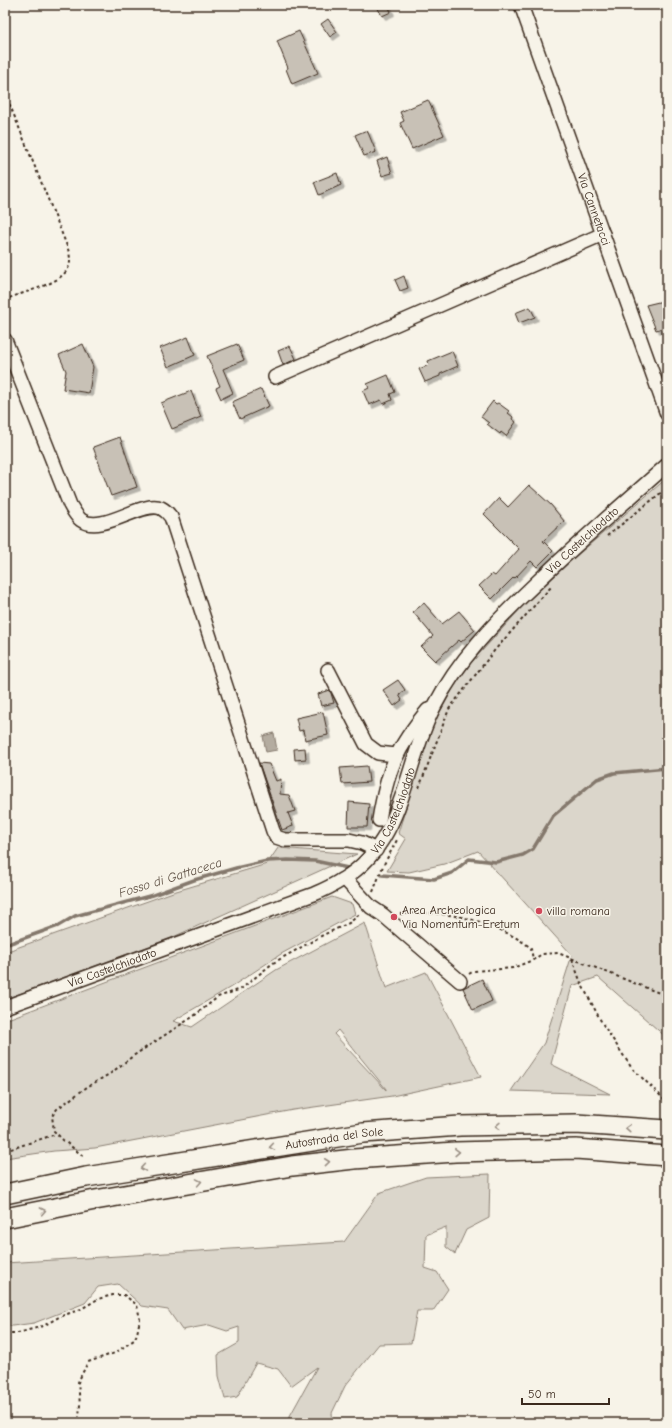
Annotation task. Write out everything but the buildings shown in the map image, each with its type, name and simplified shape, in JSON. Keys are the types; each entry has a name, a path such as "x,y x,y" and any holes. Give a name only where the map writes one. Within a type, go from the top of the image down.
{"highway":[{"name":"Autostrada del Sole","path":"5,1194 86,1177 363,1133 460,1126 576,1124 667,1130"},
{"name":"Autostrada del Sole","path":"5,1218 102,1199 292,1166 354,1159 455,1152 576,1149 667,1156"}],"street":[{"name":"Via Cannetacci","path":"521,5 667,414"},
{"path":"275,377 603,234"},
{"path":"5,340 70,505 77,516 86,522 97,523 156,507 163,509 171,516 276,837 283,840 349,840 376,850"},
{"name":"Via Castelchiodato","path":"5,1007 296,901 326,889 345,879 363,864 384,839 405,791 420,741 438,698 453,674 509,609 570,550 667,465"},
{"path":"328,670 366,744 378,753 396,756"},
{"path":"379,820 386,781 396,756 409,734 438,698"},
{"path":"345,879 371,906 384,915 460,980"}],"path":[{"path":"5,93 63,236 70,260 67,270 53,282 5,300"},
{"path":"607,536 667,488"},
{"path":"432,753 449,709 494,651 552,586"},
{"path":"83,1156 54,1131 52,1116 57,1109 87,1087 111,1073 194,1016 218,997 241,989 273,963 325,934 349,923 371,906"},
{"path":"384,915 408,913 436,914 461,917 483,923 520,939 531,948 533,960"},
{"path":"460,980 474,971 513,968 533,960 542,954 558,953 667,996"},
{"path":"572,959 581,983 602,1023 631,1067 667,1102"},
{"path":"5,1151 56,1134"},
{"path":"5,1332 18,1333 43,1326 59,1317 81,1309 98,1299 113,1295 124,1295 137,1306 140,1319 137,1334 134,1340 115,1353 88,1362 78,1382 80,1405 79,1417"}],"shaded area":[{"path":"667,478 667,1038 598,977 572,986 551,1064 610,1094 511,1091 544,1043 572,955 478,851 444,864 409,872 387,871 406,839 398,833 431,728 454,687 470,664 523,606 574,558"},
{"path":"274,733 277,750 266,752 263,736"},
{"path":"278,848 357,854 171,938 5,999 5,952 173,892 267,864"},
{"path":"332,897 352,904 355,914 281,954 231,987 173,1021 192,1027 276,970 365,923 386,988 426,972 481,1077 392,1096 293,1110 95,1148 54,1151 5,1158 5,1020","holes":["338,1030 386,1089 334,1034"]},
{"path":"490,1174 489,1218 466,1230 455,1254 446,1247 446,1227 426,1235 425,1268 437,1272 448,1289 433,1311 417,1311 411,1343 379,1344 345,1386 332,1413 333,1423 286,1423 317,1367 291,1386 278,1369 256,1363 237,1397 225,1399 219,1376 218,1355 239,1343 239,1327 227,1331 209,1325 182,1330 168,1310 142,1306 118,1284 98,1287 85,1303 34,1323 5,1327 5,1263 344,1242 379,1193 426,1177"}],"waterway":[{"path":"382,875 434,879 452,873 469,859 496,862 523,855 533,849 553,816 597,779 614,773 667,768"},
{"name":"Fosso di Gattaceca","path":"5,945 58,926 75,916 153,895 194,880 267,861 315,861 348,868"}],"place":[{"name":"villa romana","path":"539,911"},
{"name":"Area Archeologica Via Nomentum-Eretum","path":"394,917"}]}
